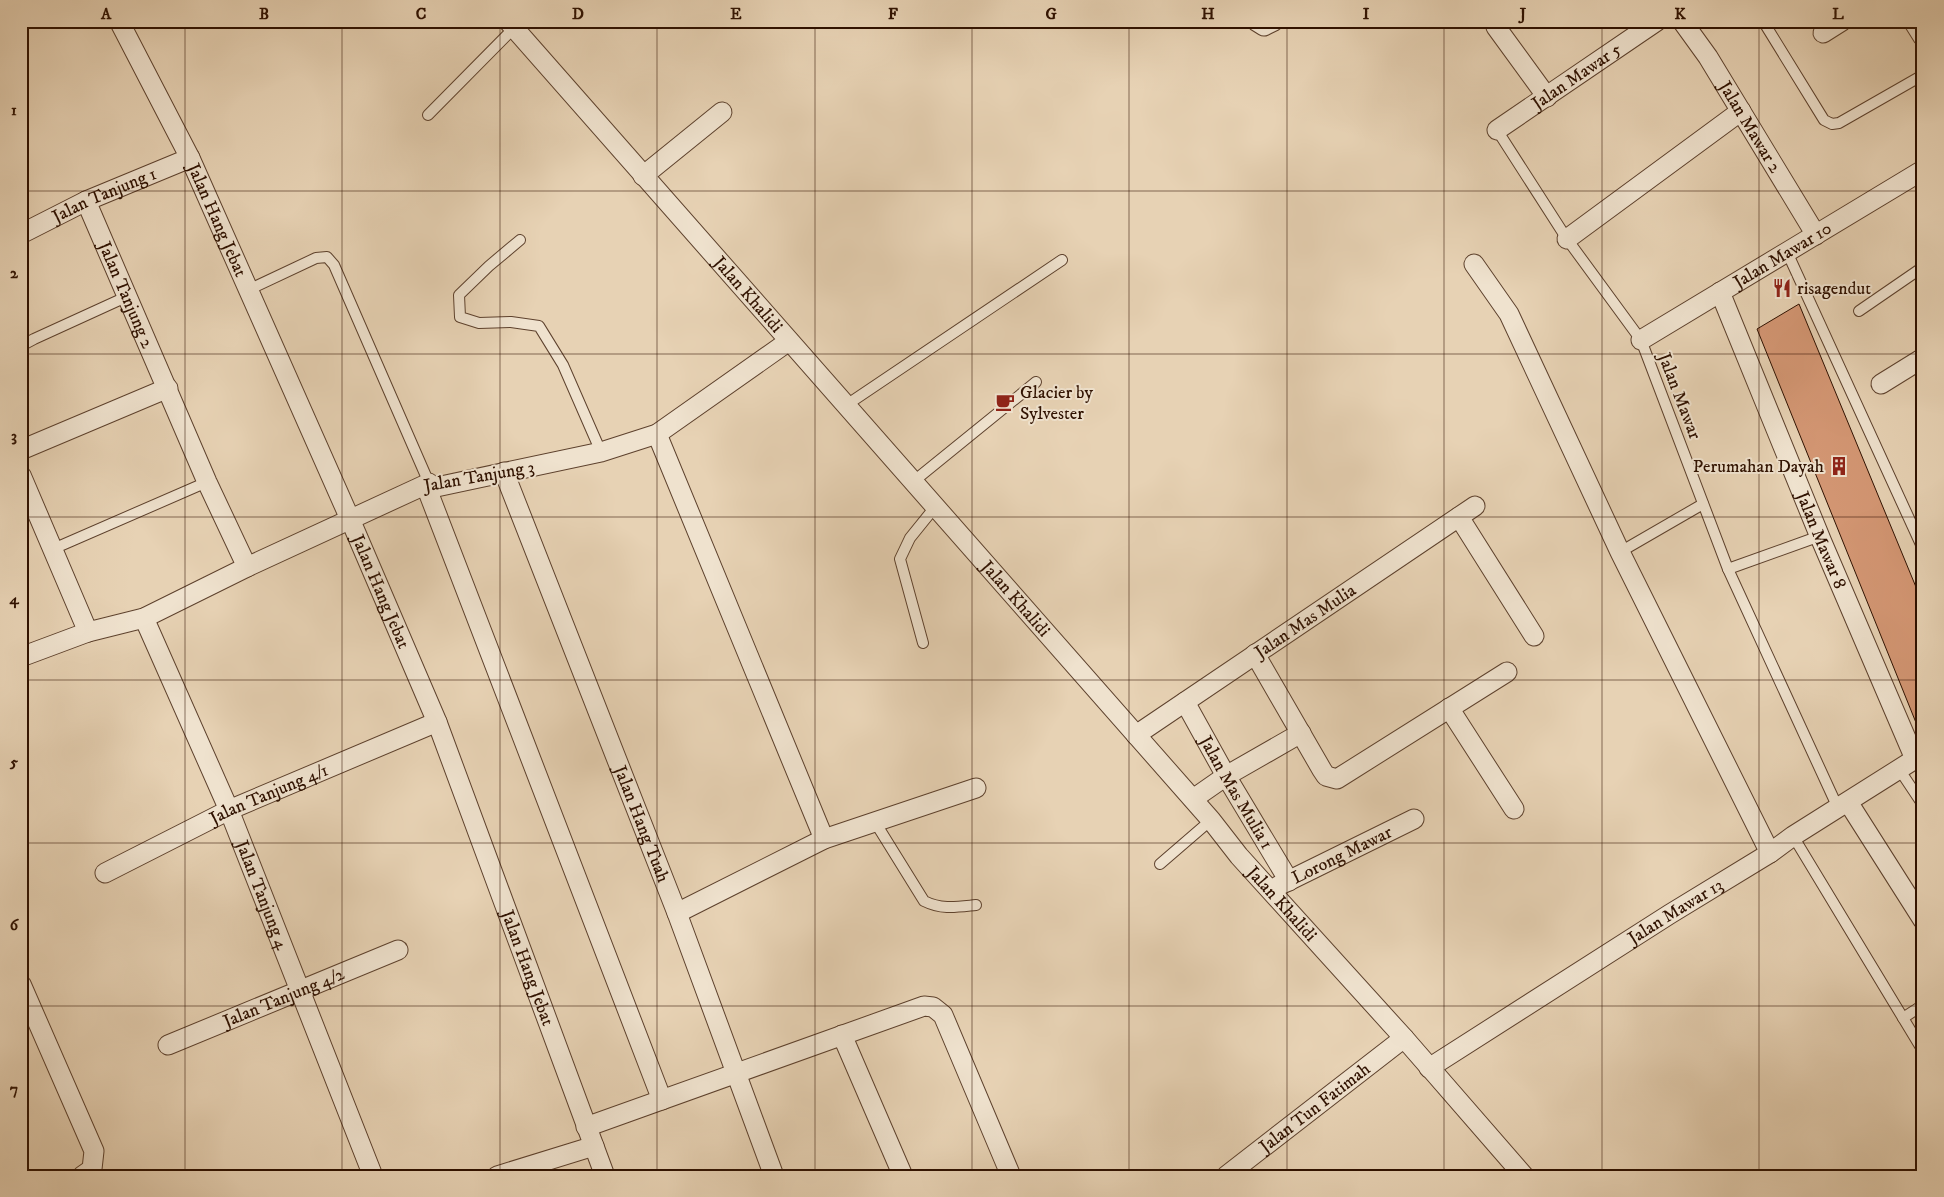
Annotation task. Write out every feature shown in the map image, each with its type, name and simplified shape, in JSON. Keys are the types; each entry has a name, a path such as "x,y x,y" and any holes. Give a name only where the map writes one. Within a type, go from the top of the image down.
{"street":[{"name":"Jalan Hang Jebat","path":"119,21 190,158 350,519 437,722 605,1176"},
{"path":"1256,21 1264,26 1274,21"},
{"name":"Jalan Mawar 5","path":"1497,130 1657,21"},
{"name":"Jalan Mawar 2","path":"1682,21 1708,57 1816,234"},
{"path":"1822,34 1842,21"},
{"path":"1913,21 1923,37"},
{"name":"Jalan Khalidi","path":"511,24 845,406 914,481 935,508 1136,734 1211,820 1239,856 1404,1038 1524,1176"},
{"path":"1496,27 1547,97"},
{"path":"1567,238 1741,111"},
{"path":"643,176 722,112"},
{"name":"Jalan Tanjung 1","path":"21,234 86,201 190,158"},
{"name":"Jalan Mawar 10","path":"1641,340 1923,170"},
{"name":"Jalan Tanjung 2","path":"86,201 207,482 247,567"},
{"path":"1474,264 1509,314 1620,552 1770,853"},
{"name":"Jalan Mawar 8","path":"1720,292 1912,760"},
{"name":"Jalan Tanjung 3","path":"21,657 88,632 144,618 350,519 428,486 601,452 657,434 789,341"},
{"path":"1881,384 1923,358"},
{"path":"21,450 168,388"},
{"path":"657,434 824,839"},
{"name":"Jalan Hang Tuah","path":"504,472 677,913 774,1176"},
{"path":"21,474 88,632"},
{"path":"428,486 662,1100"},
{"name":"Jalan Mas Mulia","path":"1136,734 1475,506"},
{"path":"1459,517 1534,636"},
{"name":"Jalan Tanjung 4","path":"144,618 229,810 373,1176"},
{"path":"1255,654 1326,776 1337,779 1507,672"},
{"name":"Jalan Mas Mulia 1","path":"1185,702 1226,776 1289,881"},
{"path":"1449,708 1514,809"},
{"name":"Jalan Tanjung 4/1","path":"105,873 229,810 437,722"},
{"path":"1193,800 1226,776 1301,733"},
{"name":"Jalan Mawar 13","path":"1429,1068 1770,853 1793,836 1912,760"},
{"path":"677,913 824,839 976,788"},
{"path":"1842,805 1923,920"},
{"name":"Lorong Mawar","path":"1270,889 1414,819"},
{"path":"1239,856 1264,840"},
{"name":"Jalan Tanjung 4/2","path":"168,1045 398,950"},
{"path":"21,984 94,1151 92,1169 82,1176"},
{"path":"586,1127 924,1006 938,1010 943,1015 1011,1176"},
{"path":"842,1035 904,1176"},
{"name":"Jalan Tun Fatimah","path":"1226,1176 1404,1038"},
{"path":"497,1176 594,1146"}],"lane":[{"path":"1763,21 1824,120 1832,124 1839,123 1923,75"},
{"path":"428,115 511,24"},
{"name":"Jalan Mawar","path":"1497,130 1567,238 1641,340 1728,569 1842,805"},
{"path":"520,240 489,266 459,296 460,317 479,323 511,322 539,326 563,365 601,452"},
{"path":"1787,252 1923,549"},
{"path":"248,290 316,258 327,258 331,261 428,486"},
{"path":"845,406 1062,260"},
{"path":"1858,311 1923,267"},
{"path":"21,346 126,297"},
{"path":"914,481 1036,382"},
{"path":"52,549 207,482"},
{"path":"1620,552 1703,504"},
{"path":"923,643 900,559 910,538 935,508"},
{"path":"1728,569 1820,536"},
{"path":"1912,760 1923,805"},
{"path":"1160,864 1211,820"},
{"path":"875,822 924,901 944,908 976,905"},
{"path":"1793,836 1923,1051"},
{"path":"1903,1018 1923,1005"}],"building":[{"name":"Perumahan Dayah","path":"1799,304 1923,604 1923,740 1757,329"}],"place":[{"name":"risagendut","path":"1782,288"},
{"name":"Glacier by Sylvester","path":"1005,402"},
{"name":"Perumahan Dayah","path":"1839,466"}]}
